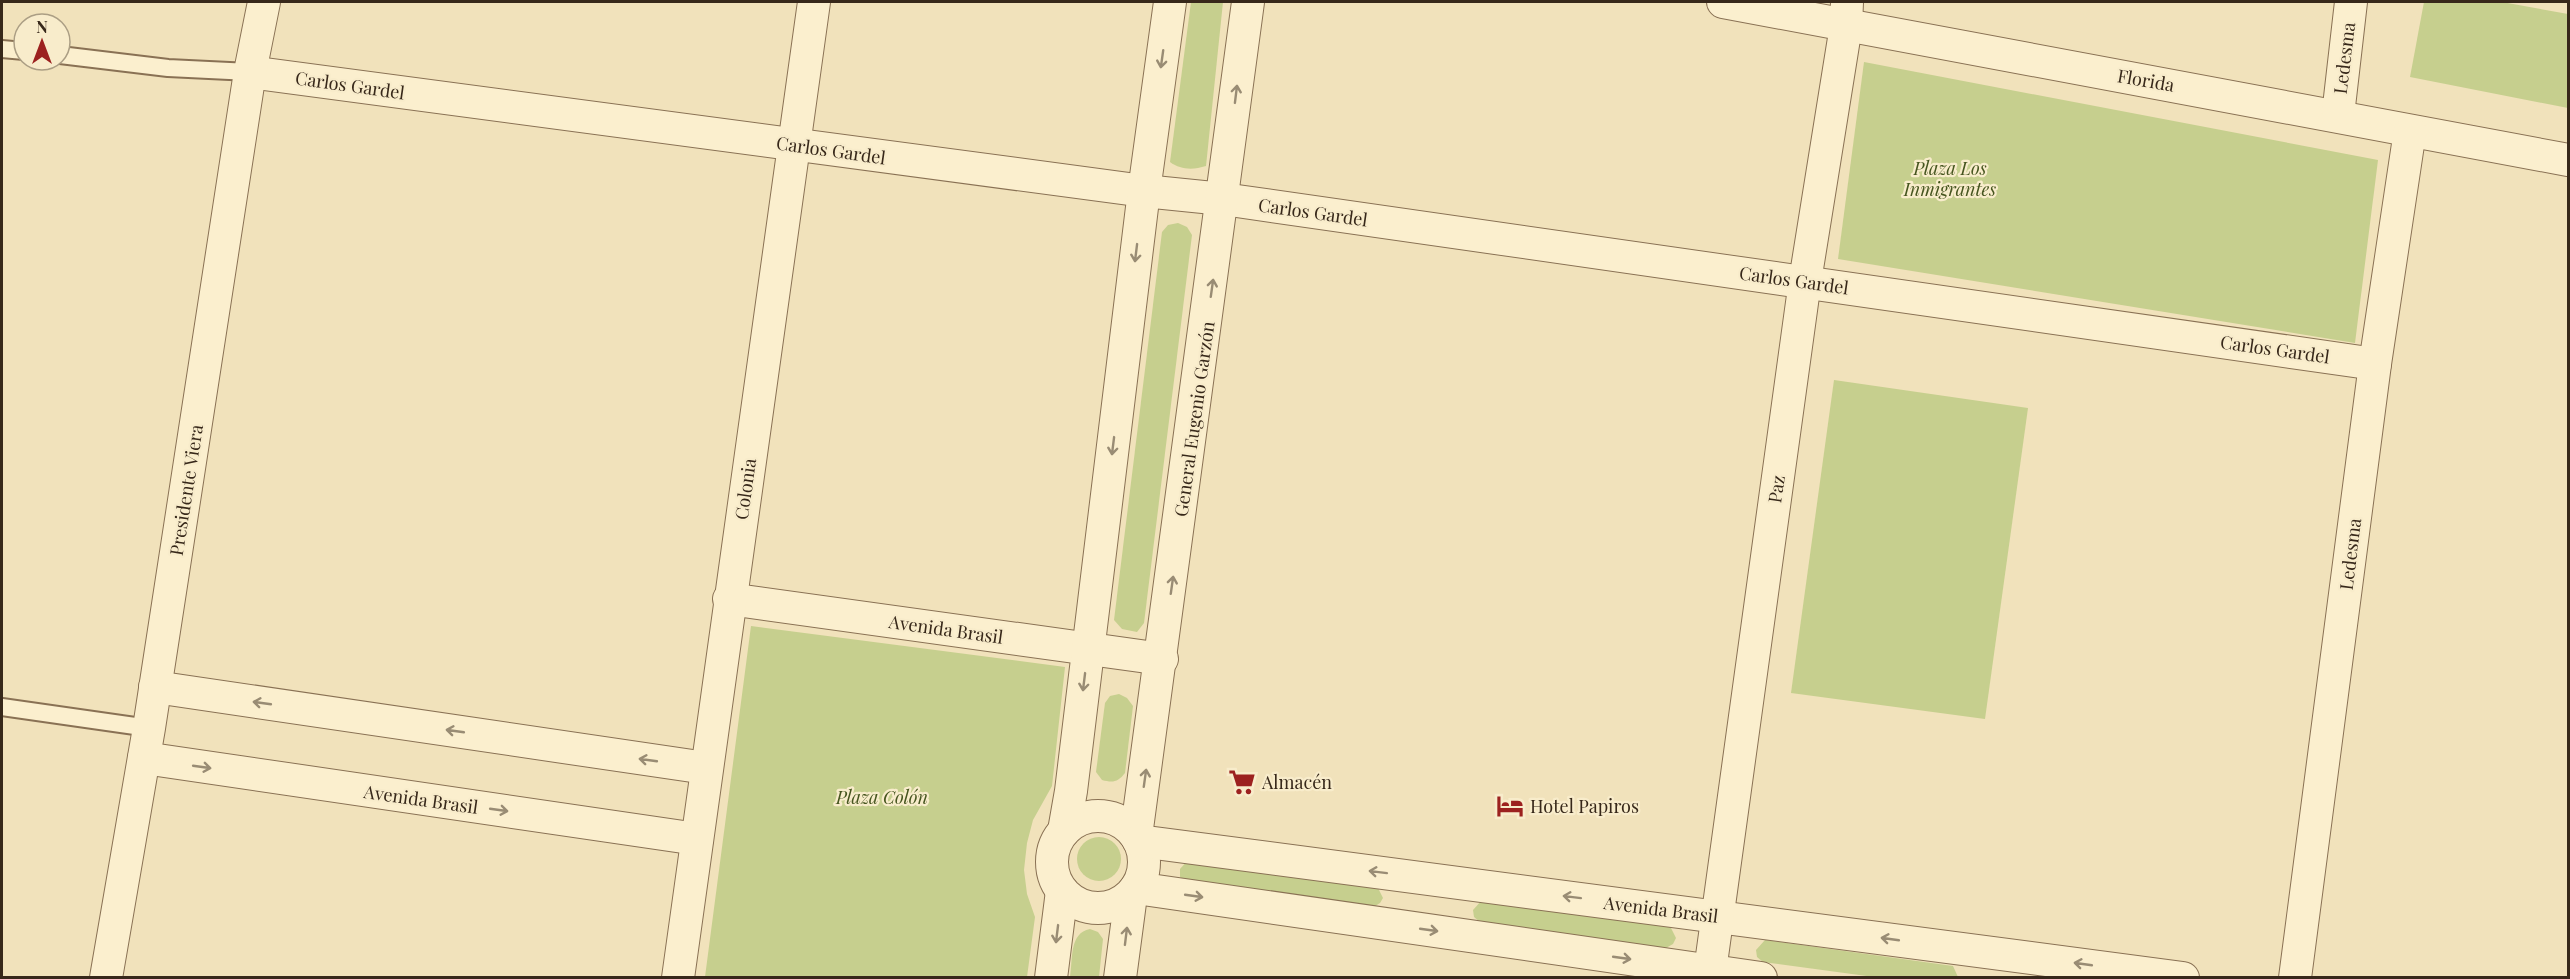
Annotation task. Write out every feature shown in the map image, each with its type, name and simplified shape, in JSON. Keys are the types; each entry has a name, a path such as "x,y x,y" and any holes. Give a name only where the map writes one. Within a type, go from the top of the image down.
{"street":[{"name":"Presidente Viera","path":"106,978 149,728 250,72 264,2"},
{"name":"Colonia","path":"678,978 814,2"},
{"path":"1064,831 1144,191 1170,2"},
{"name":"General Eugenio Garzón","path":"1138,838 1248,2"},
{"name":"Florida","path":"1723,2 1846,14 2410,131 2568,160"},
{"name":"Ledesma","path":"2338,115 2351,2"},
{"name":"Paz","path":"1710,974 1805,281 1846,14"},
{"name":"Carlos Gardel","path":"250,72 1144,191 1223,199 2375,364"},
{"name":"Ledesma","path":"2295,978 2375,364 2410,131"},
{"name":"Avenida Brasil","path":"729,599 1162,659"},
{"path":"155,687 706,768"},
{"name":"Avenida Brasil","path":"144,758 697,839"},
{"path":"1120,978 1134,891 1143,865 1138,838 1125,824 1109,817 1093,816 1077,821 1064,831 1055,844 1052,861 1054,877 1062,891 1077,903 1096,908 1115,905 1134,891 1710,974 1761,978"},
{"name":"Avenida Brasil","path":"1138,838 2183,978"},
{"path":"1051,978 1062,891"}],"lane":[{"path":"72,57 168,68 250,72"},
{"path":"2,706 149,728"}],"green space":[{"path":"1191,2 1223,2 1206,166 1192,169 1178,167 1170,162"},
{"path":"2424,2 2502,2 2568,14 2568,108 2410,77"},
{"name":"Plaza Los Inmigrantes","path":"1864,62 2378,160 2355,343 1838,259"},
{"path":"1178,223 1187,227 1192,235 1144,623 1137,632 1122,629 1114,620 1162,232 1168,225"},
{"path":"1834,380 2028,408 1985,719 1791,693"},
{"name":"Plaza Colón","path":"751,626 1065,667 1052,786 1033,820 1027,843 1024,870 1027,894 1035,917 1027,977 705,977"},
{"path":"1119,694 1127,698 1133,706 1125,773 1115,781 1102,780 1096,772 1105,703 1110,696"},
{"path":"1099,837 1115,843 1121,859 1115,875 1099,881 1083,875 1077,859 1083,843"},
{"path":"1188,860 1377,886 1383,898 1372,908 1187,881 1180,877 1180,869"},
{"path":"1482,900 1670,926 1676,938 1673,944 1666,948 1480,922 1474,917 1473,910"},
{"path":"1090,929 1098,932 1103,939 1099,977 1070,977 1075,941 1083,931"},
{"path":"1765,940 1953,966 1958,977 1874,977 1763,962 1757,957 1756,950"}],"place":[{"name":"Almacén","path":"1242,782"},
{"name":"Hotel Papiros","path":"1510,806"}]}
